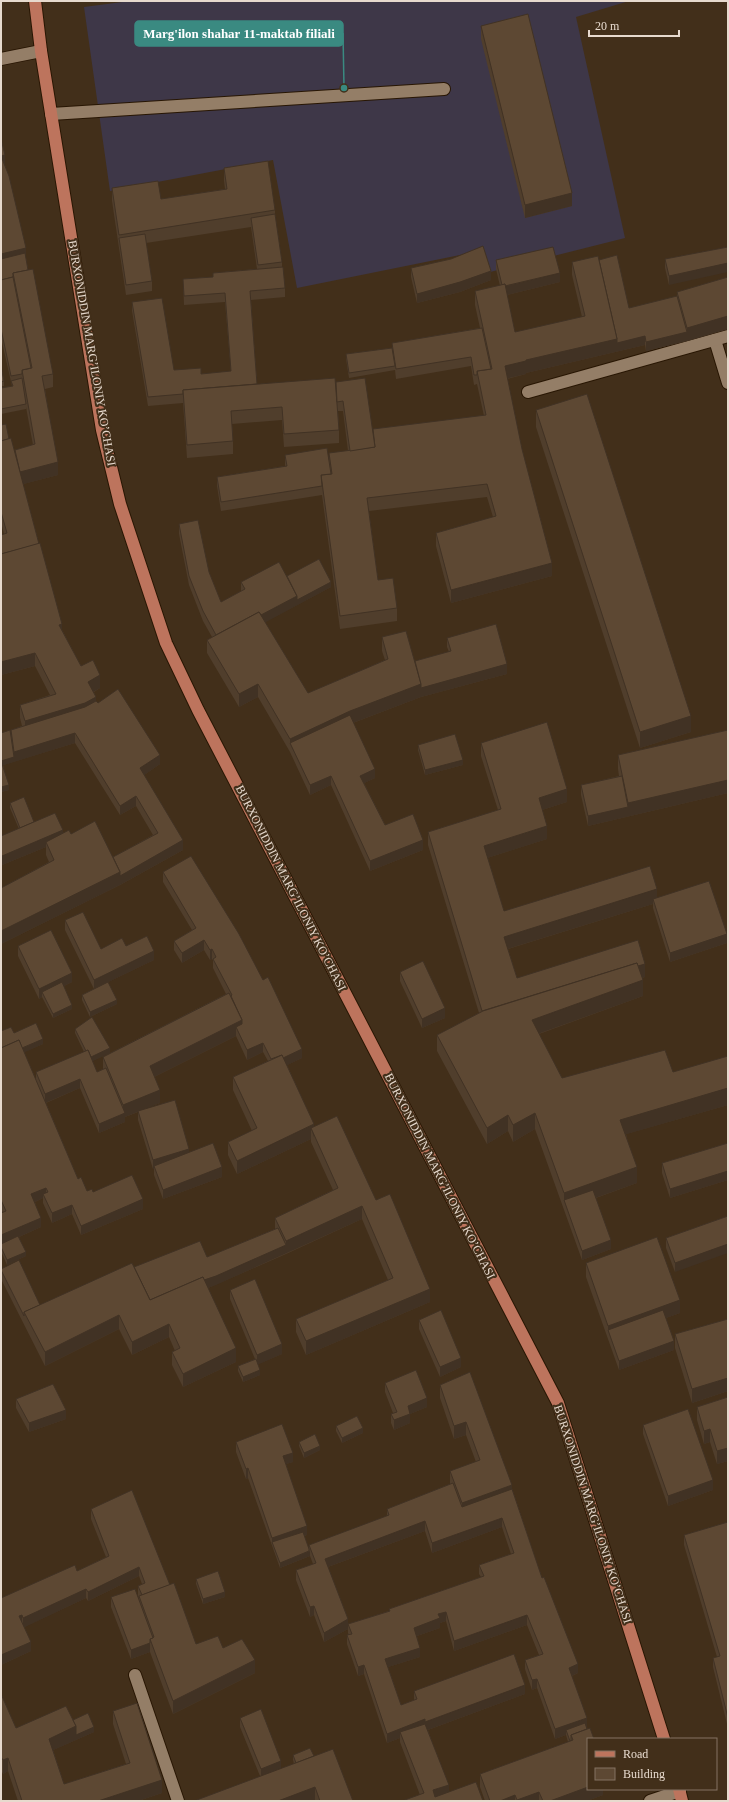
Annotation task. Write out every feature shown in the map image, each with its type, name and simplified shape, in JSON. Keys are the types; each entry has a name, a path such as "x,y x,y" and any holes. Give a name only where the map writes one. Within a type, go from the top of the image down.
{"main road":[{"name":"BURXONIDDIN MARG’ILONIY KO’CHASI","path":"35,1 41,51 102,430 120,504 166,643 198,710 558,1403 664,1738"}],"street":[{"path":"1,59 41,51"},
{"path":"51,114 444,88"},
{"path":"528,392 728,336"},
{"path":"714,340 728,383"},
{"path":"135,1675 178,1801"},
{"path":"650,1801 681,1794"}],"shaded area":[{"path":"130,1 629,1 576,17 625,238 470,277 465,254 297,288 273,160 110,191 84,7"}],"building":[{"path":"528,14 572,193 525,205 481,26"},
{"path":"1,139 5,155 1,156"},
{"path":"1,156 9,176 26,248 1,254"},
{"path":"268,161 275,210 119,235 112,188 158,181 161,199 227,189 224,168"},
{"path":"275,214 282,262 258,265 251,218"},
{"path":"145,234 152,281 126,285 119,238"},
{"path":"483,246 491,271 460,282 417,294 411,268 451,259"},
{"path":"553,247 560,273 505,286 505,284 502,285 496,260"},
{"path":"728,247 728,263 669,276 665,259"},
{"path":"25,253 28,270 13,273 13,277 1,280 1,259"},
{"path":"617,255 629,308 677,296 687,332 646,342 645,336 617,343 599,260"},
{"path":"598,256 617,339 505,366 522,449 552,563 451,590 436,533 496,516 487,484 367,498 378,580 393,578 397,608 340,616 321,475 332,474 329,453 375,447 373,429 486,415 477,371 492,369 475,291 505,284 515,332 585,316 572,262"},
{"path":"283,267 285,288 250,291 257,384 183,390 183,394 148,397 132,302 162,298 174,370 201,368 201,374 231,371 225,293 184,296 183,279 213,277 213,273"},
{"path":"33,269 53,374 42,376 58,462 20,472 15,450 35,444 22,370 32,368 13,273"},
{"path":"13,277 31,368 22,370 22,374 11,376 1,329 1,280"},
{"path":"728,277 728,316 687,328 677,292"},
{"path":"482,328 491,369 477,371 477,375 474,375 471,357 396,369 392,343"},
{"path":"392,348 395,366 349,373 346,354"},
{"path":"1,367 4,381 1,382"},
{"path":"22,378 26,404 1,409 1,388 13,386 11,381"},
{"path":"335,378 339,430 284,434 282,407 231,411 233,441 187,445 183,390"},
{"path":"365,378 375,447 350,451 343,401 337,402 336,382"},
{"path":"587,394 691,716 640,732 536,410"},
{"path":"6,424 9,439 1,441 1,425"},
{"path":"11,438 39,544 1,554 1,535 7,533 1,512 1,441"},
{"path":"327,448 331,474 321,475 322,486 221,502 217,477 287,466 285,455"},
{"path":"198,520 209,572 221,602 245,589 241,582 279,562 297,596 261,615 259,612 216,635 203,611 189,576 179,524"},
{"path":"40,543 62,624 59,625 81,666 93,660 100,675 88,682 96,697 85,703 25,721 20,705 56,694 35,653 1,662 1,554"},
{"path":"319,559 331,582 297,600 297,596 287,576"},
{"path":"259,612 308,693 388,659 382,637 406,631 421,684 350,711 290,739 258,684 239,694 207,640"},
{"path":"496,624 507,664 421,688 415,661 451,651 447,638"},
{"path":"118,689 160,755 140,768 183,840 120,876 120,872 113,857 158,833 136,796 120,806 75,733 14,752 11,730 85,707 96,701 98,703"},
{"path":"350,715 375,769 360,776 385,825 413,814 423,840 370,861 331,776 310,785 290,743"},
{"path":"547,722 567,789 539,798 547,826 484,846 504,911 650,866 657,889 504,937 517,978 638,940 645,964 638,966 637,963 482,1011 428,832 501,809 481,743"},
{"path":"10,730 14,757 1,761 1,733"},
{"path":"728,730 728,780 628,803 618,755"},
{"path":"455,734 463,760 425,770 418,745"},
{"path":"1,761 9,785 1,787"},
{"path":"622,776 628,807 588,816 581,785"},
{"path":"24,797 34,822 20,828 10,803"},
{"path":"55,813 63,830 2,856 1,836"},
{"path":"95,821 120,872 1,931 1,888 54,860 46,842 69,830 71,834"},
{"path":"191,856 239,934 263,980 268,977 302,1049 283,1058 282,1055 271,1059 263,1043 247,1050 236,1027 242,1024 242,1020 231,996 232,995 213,959 216,957 212,949 210,950 204,940 182,953 174,941 196,928 163,872"},
{"path":"709,881 727,934 670,953 653,899"},
{"path":"83,912 101,949 122,938 126,946 147,936 154,951 94,980 65,920"},
{"path":"51,930 72,973 39,989 18,946"},
{"path":"423,961 445,1008 422,1019 400,972"},
{"path":"637,963 643,980 532,1020 562,1078 665,1050 673,1072 728,1056 728,1088 620,1120 637,1167 564,1193 535,1113 513,1125 508,1115 487,1128 437,1035 483,1011"},
{"path":"62,982 72,1005 53,1014 42,992"},
{"path":"108,982 117,1000 90,1012 82,995"},
{"path":"229,993 242,1020 150,1066 160,1090 123,1105 103,1057"},
{"path":"92,1017 110,1048 91,1057 88,1050 86,1051 75,1029"},
{"path":"36,1023 43,1039 22,1048 19,1040 1,1048 1,1031 11,1027 14,1033"},
{"path":"19,1040 78,1179 81,1177 87,1191 92,1189 93,1192 132,1175 143,1199 81,1226 72,1205 52,1213 43,1194 48,1192 46,1188 31,1194 41,1218 1,1235 1,1213 6,1211 1,1200 1,1048"},
{"path":"88,1050 97,1072 106,1068 125,1113 99,1124 80,1079 45,1094 36,1072"},
{"path":"282,1055 314,1124 237,1161 228,1142 257,1128 233,1077"},
{"path":"175,1100 189,1149 153,1160 138,1111"},
{"path":"337,1116 376,1200 390,1194 430,1289 306,1341 296,1319 393,1278 362,1206 286,1241 275,1218 338,1188 311,1128"},
{"path":"213,1143 222,1167 163,1190 154,1166"},
{"path":"728,1143 728,1171 670,1189 662,1163"},
{"path":"593,1190 611,1240 582,1251 564,1200"},
{"path":"728,1216 728,1244 675,1263 666,1238"},
{"path":"278,1228 286,1245 216,1276 204,1280 203,1277 150,1300 134,1267 200,1241 207,1257"},
{"path":"18,1236 26,1252 7,1260 1,1244"},
{"path":"657,1237 680,1300 608,1326 586,1263"},
{"path":"19,1260 40,1305 24,1312 24,1316 1,1270"},
{"path":"132,1263 150,1300 203,1277 236,1348 183,1374 172,1352 180,1348 169,1324 132,1342 119,1315 45,1352 24,1312"},
{"path":"255,1279 282,1344 257,1355 230,1290"},
{"path":"441,1310 461,1358 440,1367 419,1320"},
{"path":"663,1310 674,1341 619,1361 608,1330"},
{"path":"728,1319 728,1378 692,1389 675,1334"},
{"path":"256,1359 260,1370 243,1377 238,1366"},
{"path":"416,1370 427,1398 408,1406 410,1414 394,1420 391,1414 397,1412 385,1383"},
{"path":"470,1372 512,1485 462,1503 450,1471 480,1460 466,1422 454,1426 440,1385"},
{"path":"53,1384 66,1410 29,1423 16,1399"},
{"path":"728,1397 728,1448 717,1451 710,1429 704,1431 697,1407"},
{"path":"688,1409 713,1480 668,1496 643,1425"},
{"path":"357,1416 363,1428 342,1438 336,1426"},
{"path":"282,1424 293,1453 283,1456 307,1526 272,1538 248,1468 246,1469 236,1442"},
{"path":"315,1434 320,1446 304,1453 299,1442"},
{"path":"453,1483 462,1507 512,1489 542,1578 544,1577 578,1664 569,1668 587,1718 555,1729 537,1679 532,1680 525,1660 543,1654 527,1615 454,1641 446,1612 438,1614 440,1618 414,1628 420,1648 385,1659 401,1705 417,1699 414,1691 514,1654 525,1685 425,1722 425,1719 387,1734 364,1665 358,1667 347,1635 352,1634 348,1624 390,1611 389,1609 484,1576 479,1565 514,1553 502,1518 432,1543 425,1521 325,1559 348,1619 324,1633 314,1606 310,1607 296,1570 316,1563 309,1545 389,1515 387,1509"},
{"path":"132,1490 170,1585 142,1595 138,1586 145,1583 139,1567 88,1592 86,1589 23,1618 22,1615 19,1616 31,1642 1,1655 1,1598 75,1565 77,1571 109,1556 91,1509"},
{"path":"728,1522 728,1718 713,1658 720,1656 684,1535"},
{"path":"303,1532 309,1551 280,1563 272,1542"},
{"path":"218,1571 225,1592 203,1599 196,1579"},
{"path":"174,1583 196,1644 218,1636 223,1648 242,1639 255,1660 173,1701 150,1639 154,1637 139,1596"},
{"path":"135,1589 153,1638 150,1639 150,1643 131,1650 111,1597"},
{"path":"1,1694 16,1728 66,1706 76,1726 49,1739 64,1784 130,1763 113,1711 137,1703 162,1780 98,1801 22,1801 8,1758 3,1760 1,1757"},
{"path":"261,1709 281,1761 261,1769 240,1718"},
{"path":"88,1713 94,1727 76,1735 76,1726 73,1720"},
{"path":"585,1723 587,1729 571,1735 570,1741 566,1730"},
{"path":"425,1724 449,1785 433,1790 435,1797 476,1782 483,1801 402,1801 424,1793 400,1732"},
{"path":"590,1728 594,1738 587,1738 587,1787 550,1801 543,1801 539,1792 517,1800 515,1795 500,1801 490,1801 480,1774 573,1740 571,1735"},
{"path":"310,1748 314,1756 296,1763 293,1755"},
{"path":"333,1749 353,1801 320,1801 315,1787 278,1801 194,1801"}],"place":[{"name":"Marg'ilon shahar 11-maktab filiali","path":"344,88"}]}
